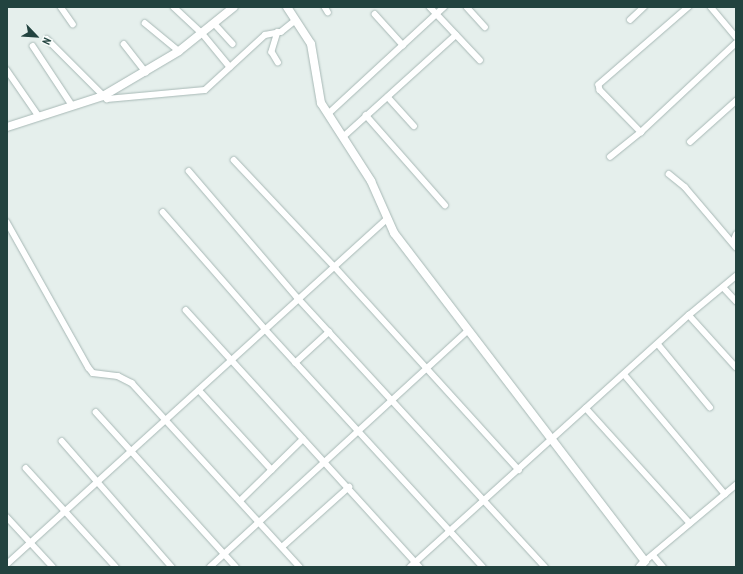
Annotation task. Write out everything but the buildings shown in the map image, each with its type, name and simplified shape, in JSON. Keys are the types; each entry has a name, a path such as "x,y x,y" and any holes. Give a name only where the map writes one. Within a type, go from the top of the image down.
{"main road":[{"path":"287,7 311,44 318,97 371,181 387,219 405,250 553,439 643,564"},
{"path":"7,128 38,115 103,96 146,72 179,51 230,8"}],"street":[{"path":"61,7 73,24"},
{"path":"174,7 202,33 230,67"},
{"path":"430,7 480,60"},
{"path":"328,114 444,7"},
{"path":"467,7 485,27"},
{"path":"630,20 644,7"},
{"path":"641,132 600,90 599,85 689,7"},
{"path":"711,7 736,37"},
{"path":"375,14 403,44"},
{"path":"47,39 107,99 202,91 210,88 230,67 265,35 278,32 296,20"},
{"path":"146,23 179,51"},
{"path":"214,23 233,44"},
{"path":"278,32 272,52 278,62"},
{"path":"343,137 456,35"},
{"path":"610,157 641,132 736,43"},
{"path":"124,44 146,72"},
{"path":"33,46 72,105"},
{"path":"7,70 38,115"},
{"path":"388,97 414,126"},
{"path":"690,142 736,101"},
{"path":"366,115 445,205"},
{"path":"234,160 335,267 520,470"},
{"path":"189,171 299,300 545,567"},
{"path":"669,174 685,187 734,245"},
{"path":"163,212 295,363 449,532 483,567"},
{"path":"7,564 132,452 230,359 299,300 387,219"},
{"path":"7,222 89,368 100,375 125,378 300,567"},
{"path":"734,245 736,234"},
{"path":"410,567 485,502 688,315 724,288 736,276"},
{"path":"724,288 736,301"},
{"path":"186,310 420,567"},
{"path":"688,315 736,367"},
{"path":"210,567 258,520 468,331"},
{"path":"295,363 329,332"},
{"path":"658,344 710,407"},
{"path":"624,374 725,494"},
{"path":"198,390 272,470"},
{"path":"586,408 690,523"},
{"path":"96,412 236,567"},
{"path":"240,501 303,439"},
{"path":"62,441 172,567"},
{"path":"26,468 116,567"},
{"path":"643,564 690,523 736,486"},
{"path":"282,548 348,487"},
{"path":"7,517 54,567"},
{"path":"653,555 663,567"}]}
